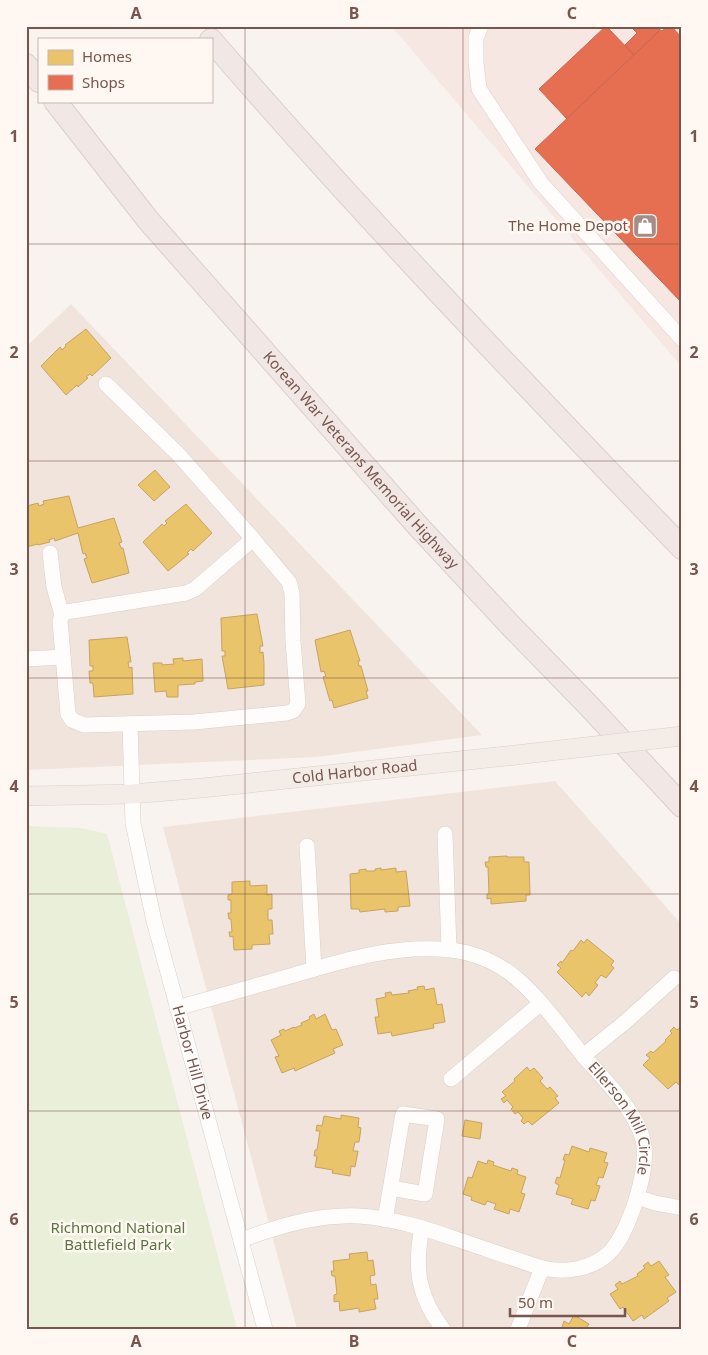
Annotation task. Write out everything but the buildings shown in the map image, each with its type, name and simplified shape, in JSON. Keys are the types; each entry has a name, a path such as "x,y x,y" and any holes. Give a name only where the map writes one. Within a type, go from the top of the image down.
{"highway":[{"path":"200,26 210,38"},
{"path":"212,40 364,212 490,348 682,548"},
{"path":"26,65 38,79"},
{"name":"Korean War Veterans Memorial Highway","path":"56,102 148,220 411,517 682,806"}],"main road":[{"name":"Cold Harbor Road","path":"26,796 132,794 232,786 682,736"}],"street":[{"path":"481,26 476,38 479,89 541,183 682,339"},
{"path":"50,553 54,588 62,615 60,621 68,714 72,720 84,725 194,722 287,713 298,704 293,641 292,593 289,582 178,454 106,384"},
{"path":"62,615 66,612 195,590 253,539"},
{"path":"26,659 63,656"},
{"name":"Harbor Hill Drive","path":"130,724 134,823 150,903 265,1329"},
{"path":"445,834 449,950"},
{"path":"307,846 314,969"},
{"name":"Ellerson Mill Circle","path":"177,1008 376,953 431,949 468,952 495,964 515,977 541,1003 638,1123 644,1141 642,1177 638,1197 628,1222 609,1253 593,1264 580,1268 552,1270 542,1268 422,1228 359,1216 306,1220 273,1228 241,1240"},
{"path":"583,1056 624,1023 674,978"},
{"path":"451,1079 541,1003"},
{"path":"386,1220 391,1188 403,1114 437,1119 424,1194 391,1188"},
{"path":"638,1197 655,1203 682,1208"},
{"path":"422,1228 418,1258 420,1286 430,1309 443,1329"},
{"path":"518,1329 542,1268"}],"shaded area":[{"path":"394,26 682,26 682,367 393,28"},
{"path":"71,304 482,735 317,757 26,770 26,347"},
{"path":"555,781 682,925 682,1329 297,1329 163,827"}],"green space":[{"name":"Richmond National Battlefield Park","path":"26,826 82,828 107,834 237,1329 26,1329"}],"place":[{"name":"The Home Depot","path":"645,226"}]}
